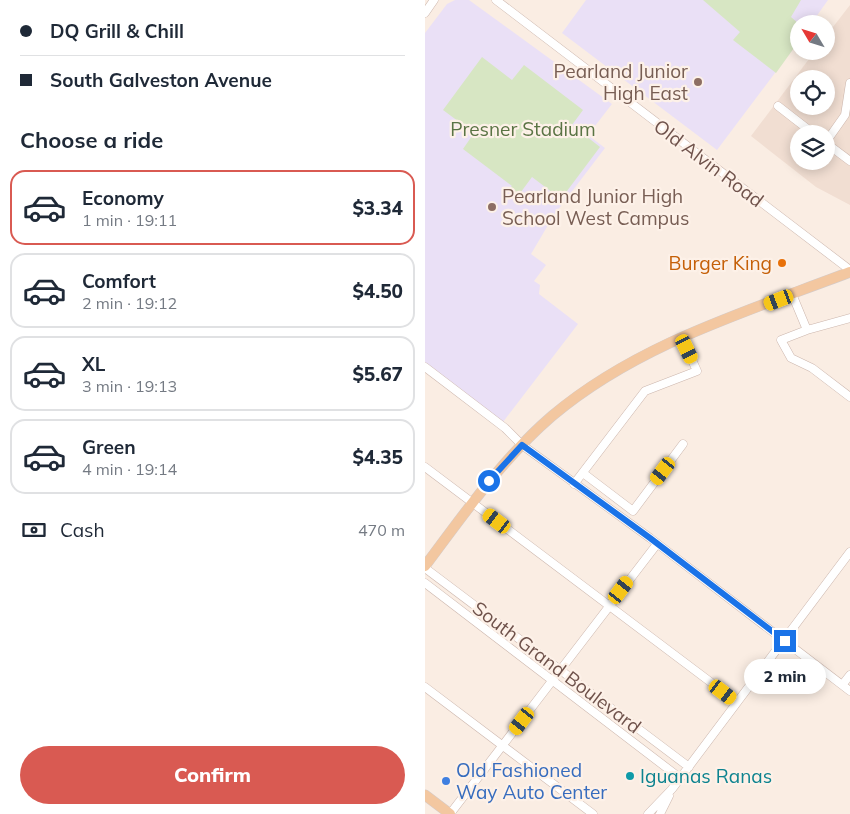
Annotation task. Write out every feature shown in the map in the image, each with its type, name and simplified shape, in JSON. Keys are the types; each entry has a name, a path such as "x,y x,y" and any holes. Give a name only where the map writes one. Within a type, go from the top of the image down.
{"main road":[{"path":"425,567 505,463 550,418 593,385 682,338 850,271"},
{"path":"425,795 451,814"}],"street":[{"path":"425,13 434,0"},
{"name":"Old Alvin Road","path":"496,0 850,271"},
{"path":"835,130 845,115 850,83"},
{"path":"778,106 802,125"},
{"path":"835,150 850,161"},
{"path":"792,294 807,330"},
{"path":"850,318 831,325 807,330 781,340 791,358 812,368 850,397"},
{"path":"574,484 645,391 697,371 682,338"},
{"path":"425,367 505,428 522,445 657,544 850,691"},
{"path":"583,473 633,511 683,444"},
{"path":"425,467 737,702"},
{"path":"451,814 657,544"},
{"path":"648,814 672,789 689,767 850,552"},
{"name":"South Grand Boulevard","path":"425,567 689,767"},
{"name":"South Grand Boulevard","path":"425,583 680,778"},
{"path":"843,684 850,675"},
{"path":"425,687 593,814"},
{"path":"660,814 672,789"}],"shaded area":[{"name":"Pearland Junior High School West Campus","path":"455,0 469,0 612,104 588,135 605,148 554,215 531,254 546,265 534,281 540,285 539,294 578,324 503,422 425,362 425,33 447,4"},
{"name":"Pearland Junior High East","path":"586,0 828,0 817,15 790,15 790,53 717,150 562,33"},
{"path":"850,5 850,205 816,187 794,170 835,170 835,125 790,125 790,167 751,136 790,84 790,115 835,115 835,70 801,70 808,60 835,60 835,24"}],"green space":[{"path":"703,0 801,0 792,15 790,15 790,54 776,73 733,40 740,32"},
{"name":"Presner Stadium","path":"482,57 512,80 524,65 583,110 572,125 600,147 561,199 532,177 518,196 509,189 512,186 463,149 474,133 443,110"}],"place":[{"name":"Pearland Junior High East","path":"698,82"},
{"name":"Pearland Junior High School West Campus","path":"492,207"},
{"name":"Burger King","path":"782,263"},
{"name":"Iguanas Ranas","path":"630,776"},
{"name":"Old Fashioned Way Auto Center","path":"446,781"}],"route":[{"path":"489,481 522,445 650,538 785,641"}]}
